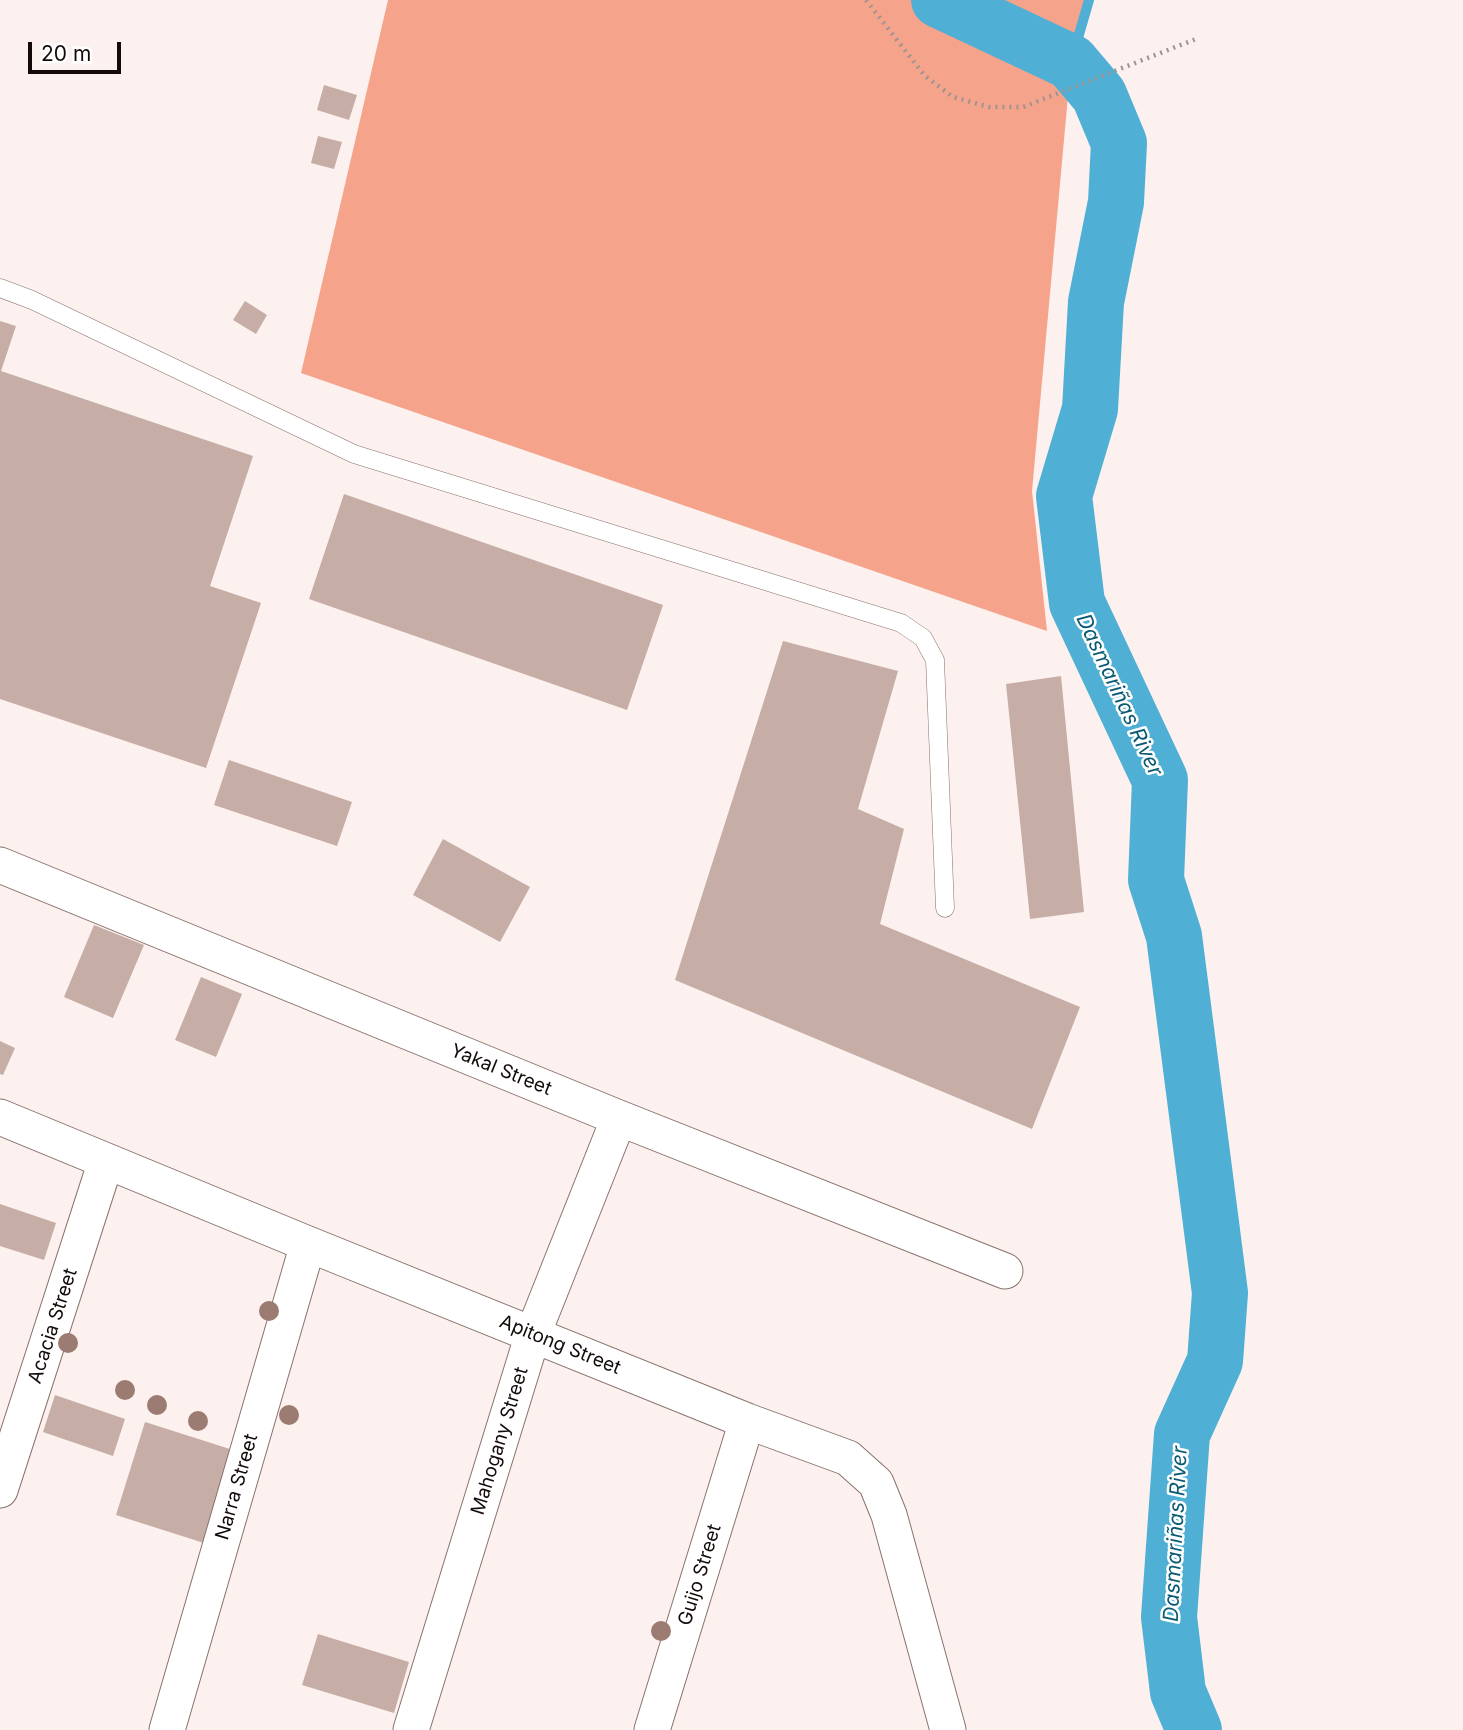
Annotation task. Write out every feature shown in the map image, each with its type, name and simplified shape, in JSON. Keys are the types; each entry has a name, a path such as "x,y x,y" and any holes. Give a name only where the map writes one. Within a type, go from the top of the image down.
{"street":[{"name":"Yakal Street","path":"0,865 618,1118 1005,1270"},
{"name":"Apitong Street","path":"0,1117 747,1421 848,1458 876,1483 889,1515 948,1730"},
{"name":"Mahogany Street","path":"411,1730 533,1334 618,1118"},
{"name":"Acacia Street","path":"0,1490 106,1161"},
{"name":"Narra Street","path":"166,1730 308,1244"},
{"name":"Guijo Street","path":"652,1730 747,1421"}],"lane":[{"path":"0,288 32,300 354,454 901,623 923,638 935,660 945,908"}],"path":[{"path":"866,0 925,75 953,97 989,107 1023,107 1196,39"}],"shaded area":[{"path":"388,0 1089,0 1071,63 1032,491 1047,631 301,373"}],"building":[{"path":"324,85 357,95 349,120 317,110"},
{"path":"318,136 342,142 334,169 311,163"},
{"path":"245,301 267,315 256,334 233,320"},
{"path":"0,321 16,326 1,371 253,456 210,586 261,603 206,768 0,699"},
{"path":"344,494 663,605 627,710 309,599"},
{"path":"783,641 898,671 858,809 904,829 880,924 1080,1007 1032,1129 675,980"},
{"path":"1061,676 1084,912 1030,919 1006,684"},
{"path":"229,760 352,802 337,846 214,805"},
{"path":"443,839 530,887 500,942 413,895"},
{"path":"94,925 144,945 113,1018 64,997"},
{"path":"201,977 242,994 216,1057 175,1040"},
{"path":"0,1041 15,1048 3,1075 0,1074"},
{"path":"0,1204 56,1223 44,1260 0,1246"},
{"path":"55,1395 125,1419 113,1456 43,1432"},
{"path":"145,1422 233,1450 204,1543 116,1515"},
{"path":"318,1634 409,1662 394,1713 302,1685"}],"waterway":[{"name":"Dasmariñas River","path":"939,0 1071,62 1099,95 1119,143 1116,202 1096,302 1090,409 1064,496 1077,603 1160,780 1156,880 1174,936 1220,1293 1215,1361 1182,1434 1169,1617 1178,1692 1194,1730"},
{"path":"1071,62 1089,0"}]}
